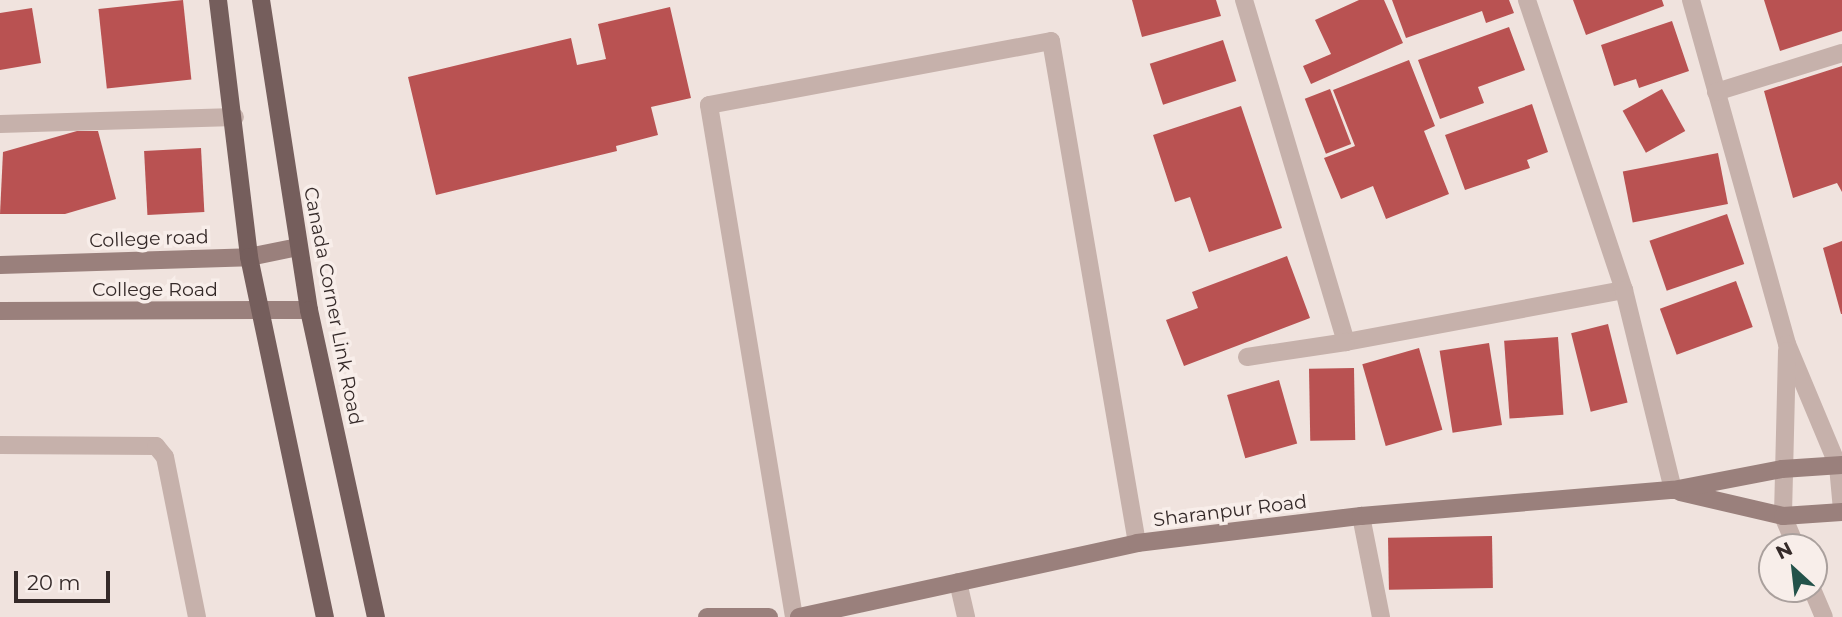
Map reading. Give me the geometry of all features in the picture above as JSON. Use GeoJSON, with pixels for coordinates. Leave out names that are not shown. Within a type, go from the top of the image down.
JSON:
{"type":"FeatureCollection","features":[{"type":"Feature","properties":{"kind":"main road"},"geometry":{"type":"LineString","coordinates":[[218,0],[235,117],[249,257],[325,617]]}},
{"type":"Feature","properties":{"kind":"main road","name":"Canada Corner Link Road"},"geometry":{"type":"LineString","coordinates":[[261,0],[309,310],[376,617]]}},
{"type":"Feature","properties":{"kind":"main road","name":"College road"},"geometry":{"type":"LineString","coordinates":[[0,265],[249,257],[298,247]]}},
{"type":"Feature","properties":{"kind":"main road","name":"College Road"},"geometry":{"type":"LineString","coordinates":[[0,311],[309,310]]}},
{"type":"Feature","properties":{"kind":"main road","name":"Sharanpur Road"},"geometry":{"type":"LineString","coordinates":[[796,617],[1137,543],[1361,516],[1673,490],[1782,469],[1840,466]]}},
{"type":"Feature","properties":{"kind":"main road","name":"Sharanpur Road"},"geometry":{"type":"LineString","coordinates":[[1673,490],[1783,516],[1842,511]]}},
{"type":"Feature","properties":{"kind":"main road"},"geometry":{"type":"LineString","coordinates":[[707,617],[769,617]]}},
{"type":"Feature","properties":{"kind":"street"},"geometry":{"type":"LineString","coordinates":[[1244,0],[1346,341]]}},
{"type":"Feature","properties":{"kind":"street"},"geometry":{"type":"LineString","coordinates":[[1527,0],[1625,290],[1673,490]]}},
{"type":"Feature","properties":{"kind":"street"},"geometry":{"type":"LineString","coordinates":[[1691,0],[1787,344],[1840,466],[1842,511]]}},
{"type":"Feature","properties":{"kind":"street"},"geometry":{"type":"LineString","coordinates":[[796,617],[709,105],[1051,41],[1137,543]]}},
{"type":"Feature","properties":{"kind":"street"},"geometry":{"type":"LineString","coordinates":[[1716,92],[1842,53]]}},
{"type":"Feature","properties":{"kind":"street"},"geometry":{"type":"LineString","coordinates":[[0,124],[235,117]]}},
{"type":"Feature","properties":{"kind":"street"},"geometry":{"type":"LineString","coordinates":[[1247,357],[1625,290]]}},
{"type":"Feature","properties":{"kind":"street"},"geometry":{"type":"LineString","coordinates":[[1787,344],[1782,469],[1783,516],[1790,533]]}},
{"type":"Feature","properties":{"kind":"street"},"geometry":{"type":"LineString","coordinates":[[0,445],[156,446],[165,457],[197,617]]}},
{"type":"Feature","properties":{"kind":"street"},"geometry":{"type":"LineString","coordinates":[[1361,516],[1381,617]]}},
{"type":"Feature","properties":{"kind":"street"},"geometry":{"type":"LineString","coordinates":[[958,582],[966,617]]}},
{"type":"Feature","properties":{"kind":"building"},"geometry":{"type":"Polygon","coordinates":[[[183,0],[191,80],[107,88],[98,9],[183,0]]]}},
{"type":"Feature","properties":{"kind":"building"},"geometry":{"type":"Polygon","coordinates":[[[1132,0],[1216,0],[1221,16],[1142,37],[1132,0]]]}},
{"type":"Feature","properties":{"kind":"building"},"geometry":{"type":"Polygon","coordinates":[[[1359,0],[1384,0],[1403,43],[1311,84],[1303,66],[1331,54],[1315,20],[1359,0]]]}},
{"type":"Feature","properties":{"kind":"building"},"geometry":{"type":"Polygon","coordinates":[[[1392,0],[1509,0],[1514,13],[1486,23],[1482,11],[1406,38],[1392,0]]]}},
{"type":"Feature","properties":{"kind":"building"},"geometry":{"type":"Polygon","coordinates":[[[1573,0],[1662,0],[1664,6],[1586,35],[1573,0]]]}},
{"type":"Feature","properties":{"kind":"building"},"geometry":{"type":"Polygon","coordinates":[[[1764,0],[1842,0],[1842,31],[1780,51],[1764,0]]]}},
{"type":"Feature","properties":{"kind":"building"},"geometry":{"type":"Polygon","coordinates":[[[670,7],[691,98],[651,107],[658,135],[616,146],[617,151],[436,195],[408,77],[571,38],[577,65],[606,59],[598,24],[670,7]]]}},
{"type":"Feature","properties":{"kind":"building"},"geometry":{"type":"Polygon","coordinates":[[[32,8],[41,63],[0,70],[0,13],[32,8]]]}},
{"type":"Feature","properties":{"kind":"building"},"geometry":{"type":"Polygon","coordinates":[[[1672,21],[1689,71],[1639,88],[1636,79],[1614,86],[1601,45],[1672,21]]]}},
{"type":"Feature","properties":{"kind":"building"},"geometry":{"type":"Polygon","coordinates":[[[1509,27],[1525,70],[1478,87],[1484,103],[1440,119],[1418,60],[1509,27]]]}},
{"type":"Feature","properties":{"kind":"building"},"geometry":{"type":"Polygon","coordinates":[[[1223,40],[1236,81],[1163,105],[1150,64],[1223,40]]]}},
{"type":"Feature","properties":{"kind":"building"},"geometry":{"type":"Polygon","coordinates":[[[1409,60],[1435,126],[1424,131],[1449,194],[1386,219],[1373,186],[1341,199],[1324,158],[1355,146],[1333,90],[1409,60]]]}},
{"type":"Feature","properties":{"kind":"building"},"geometry":{"type":"Polygon","coordinates":[[[1842,66],[1842,192],[1837,183],[1793,198],[1764,91],[1842,66]]]}},
{"type":"Feature","properties":{"kind":"building"},"geometry":{"type":"Polygon","coordinates":[[[1330,89],[1351,144],[1326,154],[1305,99],[1330,89]]]}},
{"type":"Feature","properties":{"kind":"building"},"geometry":{"type":"Polygon","coordinates":[[[1662,89],[1685,131],[1646,153],[1623,111],[1662,89]]]}},
{"type":"Feature","properties":{"kind":"building"},"geometry":{"type":"Polygon","coordinates":[[[1532,104],[1548,152],[1527,160],[1530,168],[1465,190],[1445,135],[1532,104]]]}},
{"type":"Feature","properties":{"kind":"building"},"geometry":{"type":"Polygon","coordinates":[[[1241,106],[1282,228],[1209,252],[1190,197],[1175,202],[1153,135],[1241,106]]]}},
{"type":"Feature","properties":{"kind":"building"},"geometry":{"type":"Polygon","coordinates":[[[77,131],[98,131],[116,199],[65,214],[0,214],[3,152],[77,131]]]}},
{"type":"Feature","properties":{"kind":"building"},"geometry":{"type":"Polygon","coordinates":[[[201,148],[204,212],[147,215],[144,151],[201,148]]]}},
{"type":"Feature","properties":{"kind":"building"},"geometry":{"type":"Polygon","coordinates":[[[1718,153],[1728,204],[1633,223],[1623,172],[1718,153]]]}},
{"type":"Feature","properties":{"kind":"building"},"geometry":{"type":"Polygon","coordinates":[[[1727,214],[1744,264],[1667,291],[1649,241],[1727,214]]]}},
{"type":"Feature","properties":{"kind":"building"},"geometry":{"type":"Polygon","coordinates":[[[1842,241],[1842,314],[1841,314],[1823,248],[1842,241]]]}},
{"type":"Feature","properties":{"kind":"building"},"geometry":{"type":"Polygon","coordinates":[[[1287,256],[1310,318],[1184,366],[1166,320],[1198,308],[1192,292],[1287,256]]]}},
{"type":"Feature","properties":{"kind":"building"},"geometry":{"type":"Polygon","coordinates":[[[1736,281],[1753,327],[1677,355],[1660,309],[1736,281]]]}},
{"type":"Feature","properties":{"kind":"building"},"geometry":{"type":"Polygon","coordinates":[[[1608,324],[1628,403],[1591,412],[1571,333],[1608,324]]]}},
{"type":"Feature","properties":{"kind":"building"},"geometry":{"type":"Polygon","coordinates":[[[1558,337],[1563,415],[1510,419],[1504,341],[1558,337]]]}},
{"type":"Feature","properties":{"kind":"building"},"geometry":{"type":"Polygon","coordinates":[[[1489,343],[1502,425],[1453,433],[1440,351],[1489,343]]]}},
{"type":"Feature","properties":{"kind":"building"},"geometry":{"type":"Polygon","coordinates":[[[1419,348],[1442,430],[1386,446],[1362,364],[1419,348]]]}},
{"type":"Feature","properties":{"kind":"building"},"geometry":{"type":"Polygon","coordinates":[[[1354,368],[1355,440],[1310,441],[1309,369],[1354,368]]]}},
{"type":"Feature","properties":{"kind":"building"},"geometry":{"type":"Polygon","coordinates":[[[1279,380],[1297,443],[1245,458],[1227,395],[1279,380]]]}},
{"type":"Feature","properties":{"kind":"building"},"geometry":{"type":"Polygon","coordinates":[[[1492,536],[1493,588],[1389,590],[1388,538],[1492,536]]]}}]}
